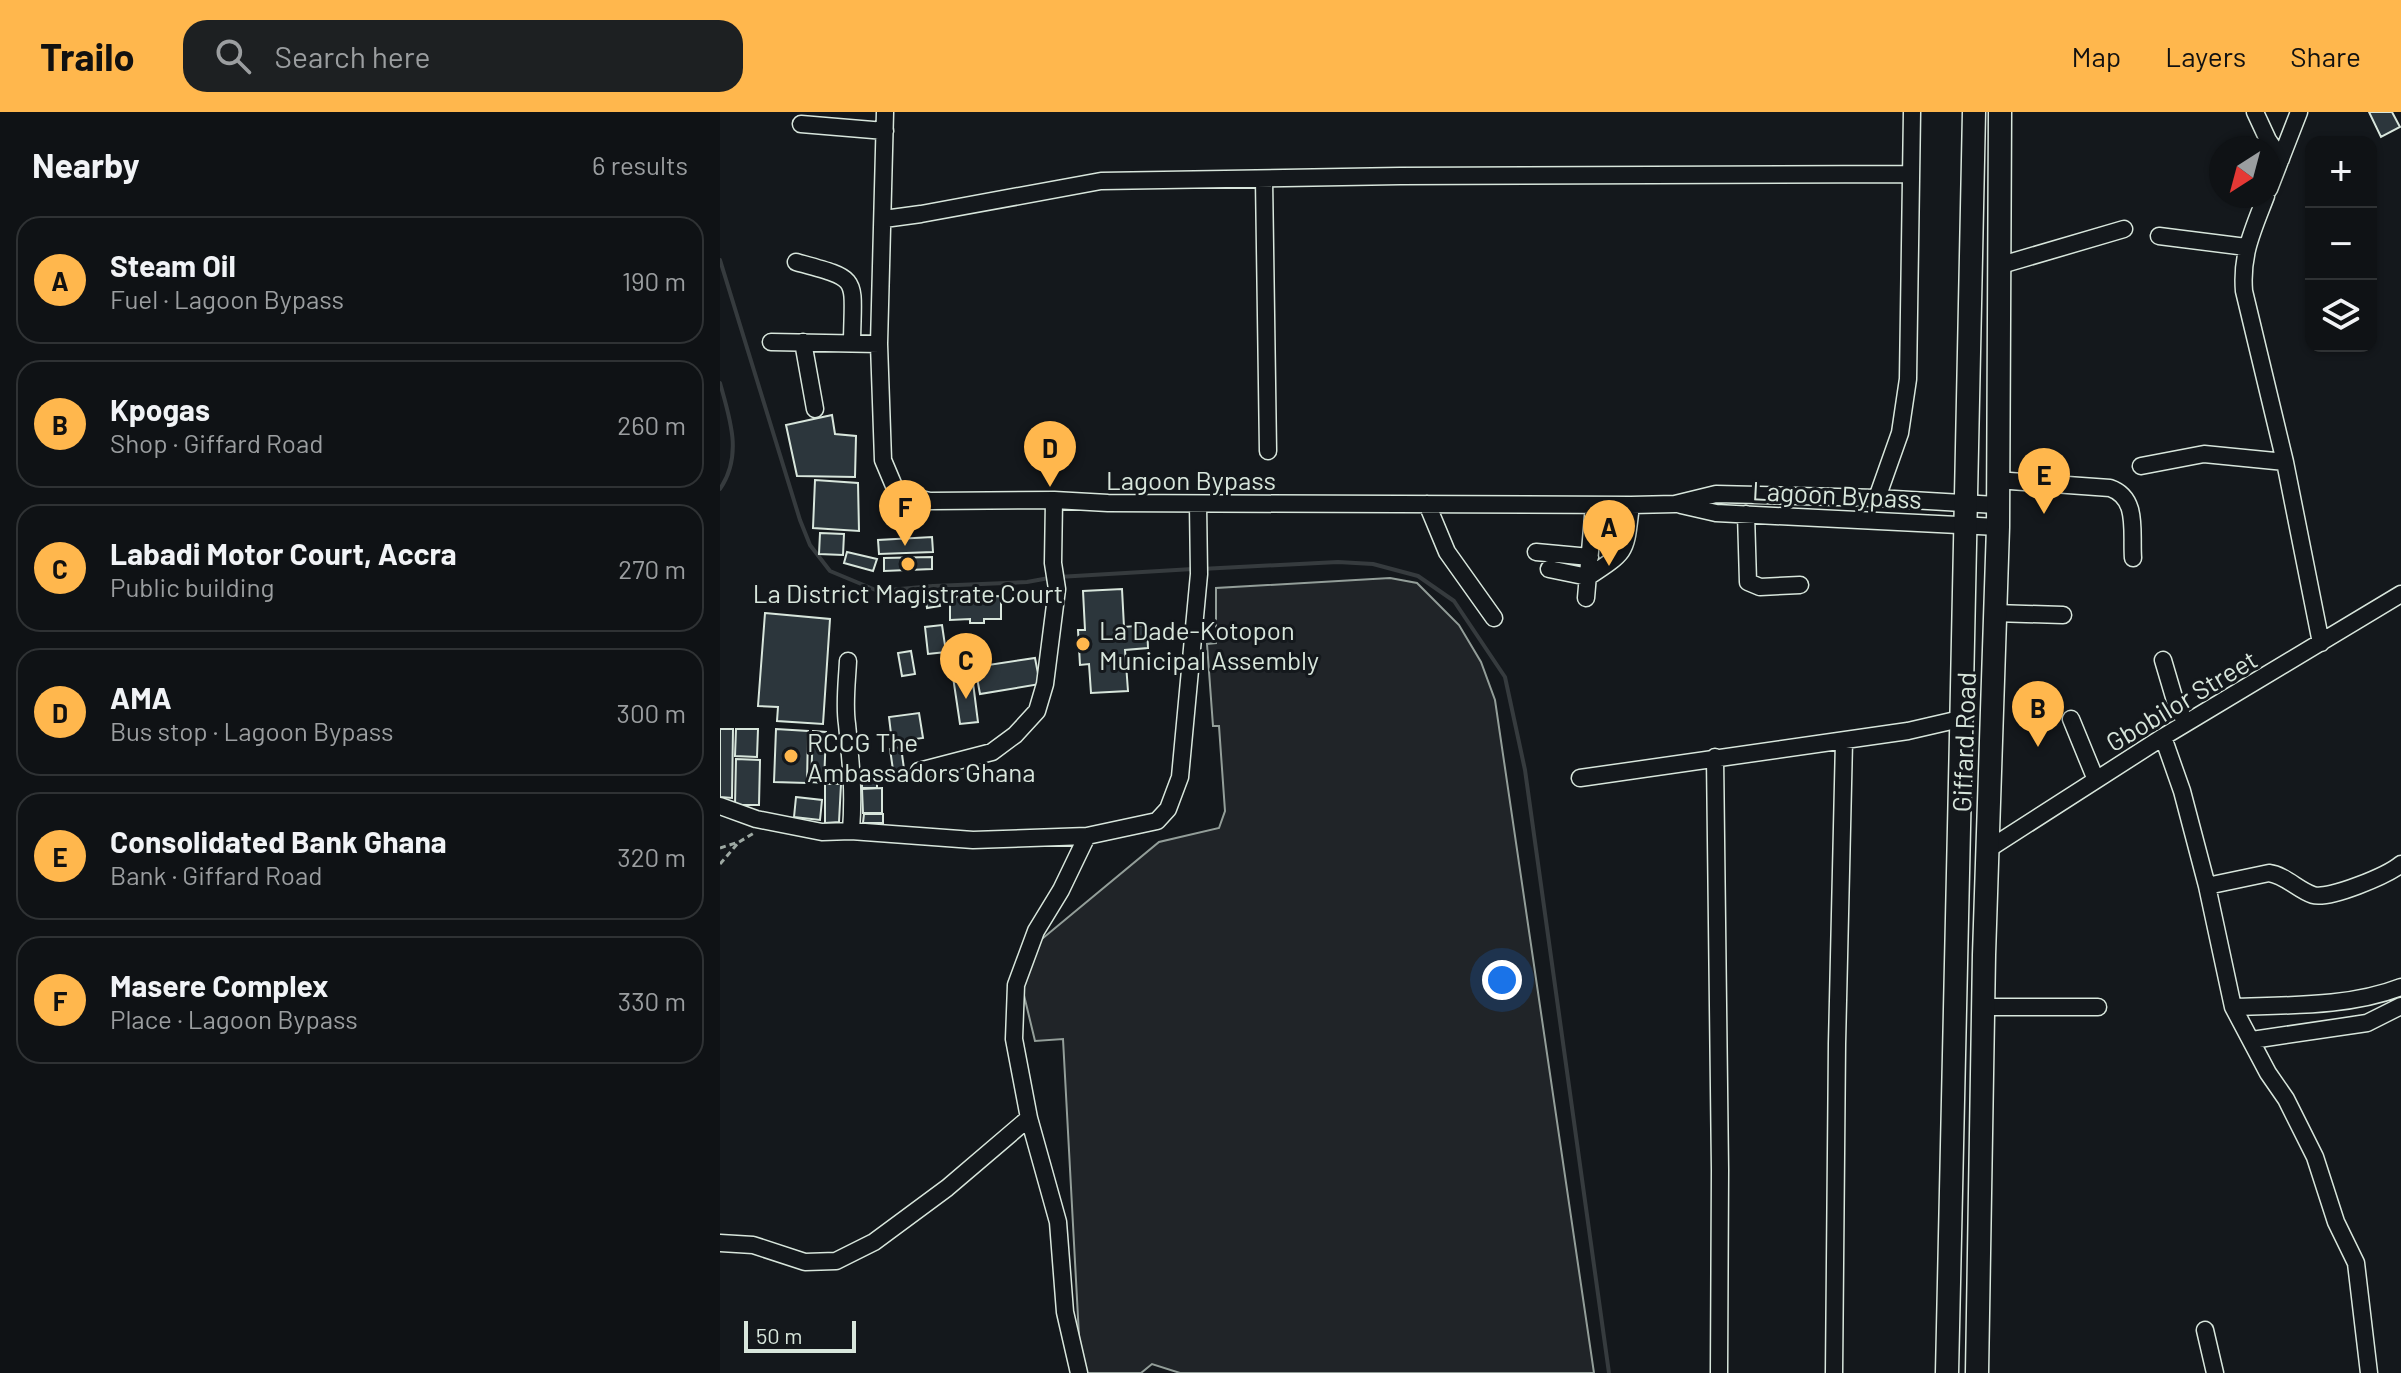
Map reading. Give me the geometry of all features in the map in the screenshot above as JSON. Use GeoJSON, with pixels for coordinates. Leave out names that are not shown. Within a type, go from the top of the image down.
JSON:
{"type":"FeatureCollection","features":[{"type":"Feature","properties":{"kind":"main road","name":"Giffard Road"},"geometry":{"type":"LineString","coordinates":[[1947,1373],[1974,112]]}},
{"type":"Feature","properties":{"kind":"main road","name":"Giffard Road"},"geometry":{"type":"LineString","coordinates":[[1977,1373],[1997,516],[2000,112]]}},
{"type":"Feature","properties":{"kind":"street","name":"Lagoon Bypass"},"geometry":{"type":"LineString","coordinates":[[885,112],[879,344],[883,460],[894,486],[907,496],[930,501],[1631,505],[1675,504],[1716,494],[1877,498],[1997,516]]}},
{"type":"Feature","properties":{"kind":"street"},"geometry":{"type":"LineString","coordinates":[[1877,498],[1900,433],[1908,379],[1912,112]]}},
{"type":"Feature","properties":{"kind":"street"},"geometry":{"type":"LineString","coordinates":[[2255,112],[2266,136]]}},
{"type":"Feature","properties":{"kind":"street"},"geometry":{"type":"LineString","coordinates":[[2281,159],[2299,112]]}},
{"type":"Feature","properties":{"kind":"street"},"geometry":{"type":"LineString","coordinates":[[801,124],[885,131]]}},
{"type":"Feature","properties":{"kind":"street"},"geometry":{"type":"LineString","coordinates":[[884,219],[1101,181],[1911,174]]}},
{"type":"Feature","properties":{"kind":"street"},"geometry":{"type":"LineString","coordinates":[[1264,179],[1268,451]]}},
{"type":"Feature","properties":{"kind":"street"},"geometry":{"type":"LineString","coordinates":[[2261,208],[2246,247],[2242,267],[2244,291],[2285,462],[2321,643]]}},
{"type":"Feature","properties":{"kind":"street"},"geometry":{"type":"LineString","coordinates":[[1998,266],[2124,229]]}},
{"type":"Feature","properties":{"kind":"street"},"geometry":{"type":"LineString","coordinates":[[2159,236],[2246,247]]}},
{"type":"Feature","properties":{"kind":"street"},"geometry":{"type":"LineString","coordinates":[[796,262],[841,275],[850,283],[853,292],[852,341]]}},
{"type":"Feature","properties":{"kind":"street"},"geometry":{"type":"LineString","coordinates":[[771,342],[852,341],[879,344]]}},
{"type":"Feature","properties":{"kind":"street"},"geometry":{"type":"LineString","coordinates":[[803,342],[815,409]]}},
{"type":"Feature","properties":{"kind":"street"},"geometry":{"type":"LineString","coordinates":[[2141,466],[2204,454],[2285,462]]}},
{"type":"Feature","properties":{"kind":"street"},"geometry":{"type":"LineString","coordinates":[[1996,480],[2110,488],[2122,492],[2130,501],[2133,558]]}},
{"type":"Feature","properties":{"kind":"street"},"geometry":{"type":"LineString","coordinates":[[919,771],[992,752],[1015,735],[1037,711],[1045,684],[1057,589],[1053,563],[1054,500]]}},
{"type":"Feature","properties":{"kind":"street"},"geometry":{"type":"LineString","coordinates":[[720,806],[771,823],[822,832],[851,831],[973,840],[1087,836],[1157,821],[1168,809],[1180,777],[1199,568],[1198,504]]}},
{"type":"Feature","properties":{"kind":"street"},"geometry":{"type":"LineString","coordinates":[[1427,504],[1447,552],[1494,618]]}},
{"type":"Feature","properties":{"kind":"street","name":"Lagoon Bypass"},"geometry":{"type":"LineString","coordinates":[[1675,504],[1716,513],[1746,514],[1967,513]]}},
{"type":"Feature","properties":{"kind":"street"},"geometry":{"type":"LineString","coordinates":[[1586,598],[1594,505]]}},
{"type":"Feature","properties":{"kind":"street"},"geometry":{"type":"LineString","coordinates":[[1549,569],[1588,577],[1620,556],[1626,543],[1631,505]]}},
{"type":"Feature","properties":{"kind":"street"},"geometry":{"type":"LineString","coordinates":[[1746,514],[1748,582],[1760,587],[1800,585]]}},
{"type":"Feature","properties":{"kind":"street"},"geometry":{"type":"LineString","coordinates":[[1536,552],[1590,557]]}},
{"type":"Feature","properties":{"kind":"street","name":"Gbobilor Street"},"geometry":{"type":"LineString","coordinates":[[1987,850],[2163,737],[2401,594]]}},
{"type":"Feature","properties":{"kind":"street"},"geometry":{"type":"LineString","coordinates":[[1994,613],[2063,615]]}},
{"type":"Feature","properties":{"kind":"street"},"geometry":{"type":"LineString","coordinates":[[2163,660],[2176,704],[2186,723]]}},
{"type":"Feature","properties":{"kind":"street"},"geometry":{"type":"LineString","coordinates":[[848,661],[846,722],[854,790],[851,831]]}},
{"type":"Feature","properties":{"kind":"street"},"geometry":{"type":"LineString","coordinates":[[1580,778],[1844,741],[1960,719]]}},
{"type":"Feature","properties":{"kind":"street"},"geometry":{"type":"LineString","coordinates":[[2071,719],[2096,780]]}},
{"type":"Feature","properties":{"kind":"street"},"geometry":{"type":"LineString","coordinates":[[2163,737],[2182,791],[2207,886],[2233,1007],[2315,1157],[2336,1222],[2356,1263],[2362,1336],[2369,1373]]}},
{"type":"Feature","properties":{"kind":"street"},"geometry":{"type":"LineString","coordinates":[[1834,1373],[1844,741]]}},
{"type":"Feature","properties":{"kind":"street"},"geometry":{"type":"LineString","coordinates":[[1715,757],[1720,1154],[1719,1373]]}},
{"type":"Feature","properties":{"kind":"street"},"geometry":{"type":"LineString","coordinates":[[1079,1373],[1065,1312],[1058,1222],[1029,1118],[1014,1039],[1016,985],[1036,931],[1061,890],[1087,836]]}},
{"type":"Feature","properties":{"kind":"street"},"geometry":{"type":"LineString","coordinates":[[2207,886],[2269,873],[2277,874],[2315,896],[2329,896],[2401,864]]}},
{"type":"Feature","properties":{"kind":"street"},"geometry":{"type":"LineString","coordinates":[[2233,1007],[2346,999],[2386,993],[2401,987]]}},
{"type":"Feature","properties":{"kind":"street"},"geometry":{"type":"LineString","coordinates":[[2252,1040],[2367,1023],[2401,1006]]}},
{"type":"Feature","properties":{"kind":"street"},"geometry":{"type":"LineString","coordinates":[[1984,1007],[2098,1007]]}},
{"type":"Feature","properties":{"kind":"street"},"geometry":{"type":"LineString","coordinates":[[720,1243],[753,1245],[805,1262],[836,1261],[886,1233],[947,1188],[1029,1118]]}},
{"type":"Feature","properties":{"kind":"street"},"geometry":{"type":"LineString","coordinates":[[2205,1330],[2215,1373]]}},
{"type":"Feature","properties":{"kind":"path"},"geometry":{"type":"LineString","coordinates":[[720,848],[739,842],[771,823]]}},
{"type":"Feature","properties":{"kind":"path"},"geometry":{"type":"LineString","coordinates":[[720,864],[739,842]]}},
{"type":"Feature","properties":{"kind":"shaded area"},"geometry":{"type":"Polygon","coordinates":[[[1390,578],[1417,583],[1459,625],[1481,662],[1495,700],[1594,1373],[1180,1373],[1152,1364],[1141,1373],[1081,1373],[1063,1039],[1035,1041],[1022,987],[1037,943],[1159,842],[1219,828],[1225,811],[1219,726],[1213,726],[1207,644],[1216,643],[1216,588],[1390,578]]]}},
{"type":"Feature","properties":{"kind":"building"},"geometry":{"type":"Polygon","coordinates":[[[2369,112],[2392,112],[2400,127],[2381,137],[2369,112]]]}},
{"type":"Feature","properties":{"kind":"building"},"geometry":{"type":"Polygon","coordinates":[[[832,415],[835,434],[856,436],[855,477],[797,476],[786,425],[832,415]]]}},
{"type":"Feature","properties":{"kind":"building"},"geometry":{"type":"Polygon","coordinates":[[[815,480],[858,483],[859,531],[813,528],[815,480]]]}},
{"type":"Feature","properties":{"kind":"building"},"geometry":{"type":"Polygon","coordinates":[[[820,533],[844,534],[843,555],[819,554],[820,533]]]}},
{"type":"Feature","properties":{"kind":"building"},"geometry":{"type":"Polygon","coordinates":[[[932,537],[933,552],[879,554],[878,540],[932,537]]]}},
{"type":"Feature","properties":{"kind":"building"},"geometry":{"type":"Polygon","coordinates":[[[847,552],[877,559],[873,571],[844,563],[847,552]]]}},
{"type":"Feature","properties":{"kind":"building","name":"La District Magistrate Court"},"geometry":{"type":"Polygon","coordinates":[[[932,557],[932,569],[884,571],[884,558],[932,557]]]}},
{"type":"Feature","properties":{"kind":"building"},"geometry":{"type":"Polygon","coordinates":[[[1122,589],[1124,627],[1147,625],[1148,648],[1125,650],[1128,691],[1091,693],[1089,664],[1080,665],[1078,630],[1085,630],[1083,591],[1122,589]]]}},
{"type":"Feature","properties":{"kind":"building"},"geometry":{"type":"Polygon","coordinates":[[[937,592],[940,606],[927,608],[925,594],[937,592]]]}},
{"type":"Feature","properties":{"kind":"building"},"geometry":{"type":"Polygon","coordinates":[[[1001,596],[1001,619],[984,619],[984,623],[970,623],[970,619],[950,620],[950,597],[1001,596]]]}},
{"type":"Feature","properties":{"kind":"building"},"geometry":{"type":"Polygon","coordinates":[[[765,613],[830,619],[823,724],[777,721],[778,707],[758,706],[765,613]]]}},
{"type":"Feature","properties":{"kind":"building"},"geometry":{"type":"Polygon","coordinates":[[[942,625],[946,652],[928,654],[925,627],[942,625]]]}},
{"type":"Feature","properties":{"kind":"building"},"geometry":{"type":"Polygon","coordinates":[[[911,651],[915,674],[902,676],[898,653],[911,651]]]}},
{"type":"Feature","properties":{"kind":"building"},"geometry":{"type":"Polygon","coordinates":[[[1035,658],[1040,684],[980,694],[975,667],[1035,658]]]}},
{"type":"Feature","properties":{"kind":"building"},"geometry":{"type":"Polygon","coordinates":[[[972,675],[978,722],[960,724],[953,677],[972,675]]]}},
{"type":"Feature","properties":{"kind":"building"},"geometry":{"type":"Polygon","coordinates":[[[919,713],[923,738],[892,742],[889,717],[919,713]]]}},
{"type":"Feature","properties":{"kind":"building"},"geometry":{"type":"Polygon","coordinates":[[[720,729],[733,729],[732,798],[720,797],[720,729]]]}},
{"type":"Feature","properties":{"kind":"building"},"geometry":{"type":"Polygon","coordinates":[[[736,729],[758,729],[757,757],[735,756],[736,729]]]}},
{"type":"Feature","properties":{"kind":"building","name":"RCCG The Ambassadors Ghana"},"geometry":{"type":"Polygon","coordinates":[[[776,729],[808,731],[807,783],[774,782],[776,729]]]}},
{"type":"Feature","properties":{"kind":"building"},"geometry":{"type":"Polygon","coordinates":[[[813,731],[826,732],[824,783],[811,782],[813,731]]]}},
{"type":"Feature","properties":{"kind":"building"},"geometry":{"type":"Polygon","coordinates":[[[901,747],[905,776],[894,777],[890,749],[901,747]]]}},
{"type":"Feature","properties":{"kind":"building"},"geometry":{"type":"Polygon","coordinates":[[[736,759],[760,760],[759,805],[735,805],[736,759]]]}},
{"type":"Feature","properties":{"kind":"building"},"geometry":{"type":"Polygon","coordinates":[[[862,776],[877,776],[877,788],[862,788],[862,776]]]}},
{"type":"Feature","properties":{"kind":"building"},"geometry":{"type":"Polygon","coordinates":[[[825,784],[841,784],[839,822],[825,823],[825,784]]]}},
{"type":"Feature","properties":{"kind":"building"},"geometry":{"type":"Polygon","coordinates":[[[882,788],[882,813],[863,813],[862,789],[882,788]]]}},
{"type":"Feature","properties":{"kind":"building"},"geometry":{"type":"Polygon","coordinates":[[[796,797],[822,800],[820,820],[794,817],[796,797]]]}},
{"type":"Feature","properties":{"kind":"building"},"geometry":{"type":"Polygon","coordinates":[[[864,814],[883,814],[883,823],[863,823],[864,814]]]}},
{"type":"Feature","properties":{"kind":"waterway"},"geometry":{"type":"LineString","coordinates":[[720,260],[800,520],[810,545],[830,571],[878,591],[1049,578]]}},
{"type":"Feature","properties":{"kind":"waterway"},"geometry":{"type":"LineString","coordinates":[[720,383],[733,450],[727,476],[720,489]]}},
{"type":"Feature","properties":{"kind":"waterway"},"geometry":{"type":"LineString","coordinates":[[1201,569],[1338,562],[1373,564],[1418,576],[1454,601],[1505,677],[1525,770],[1609,1373]]}},
{"type":"Feature","properties":{"kind":"waterway"},"geometry":{"type":"LineString","coordinates":[[1058,577],[1193,569]]}},
{"type":"Feature","properties":{"kind":"place","name":"AMA"},"geometry":{"type":"Point","coordinates":[1050,487]}},
{"type":"Feature","properties":{"kind":"place","name":"Consolidated Bank Ghana"},"geometry":{"type":"Point","coordinates":[2044,514]}},
{"type":"Feature","properties":{"kind":"place","name":"Masere Complex"},"geometry":{"type":"Point","coordinates":[905,546]}},
{"type":"Feature","properties":{"kind":"place","name":"La District Magistrate Court"},"geometry":{"type":"Point","coordinates":[908,564]}},
{"type":"Feature","properties":{"kind":"place","name":"Steam Oil"},"geometry":{"type":"Point","coordinates":[1609,566]}},
{"type":"Feature","properties":{"kind":"place","name":"La Dade-Kotopon Municipal Assembly"},"geometry":{"type":"Point","coordinates":[1083,644]}},
{"type":"Feature","properties":{"kind":"place","name":"Labadi Motor Court, Accra"},"geometry":{"type":"Point","coordinates":[966,699]}},
{"type":"Feature","properties":{"kind":"place","name":"Kpogas"},"geometry":{"type":"Point","coordinates":[2038,747]}},
{"type":"Feature","properties":{"kind":"place","name":"RCCG The Ambassadors Ghana"},"geometry":{"type":"Point","coordinates":[791,756]}}]}
